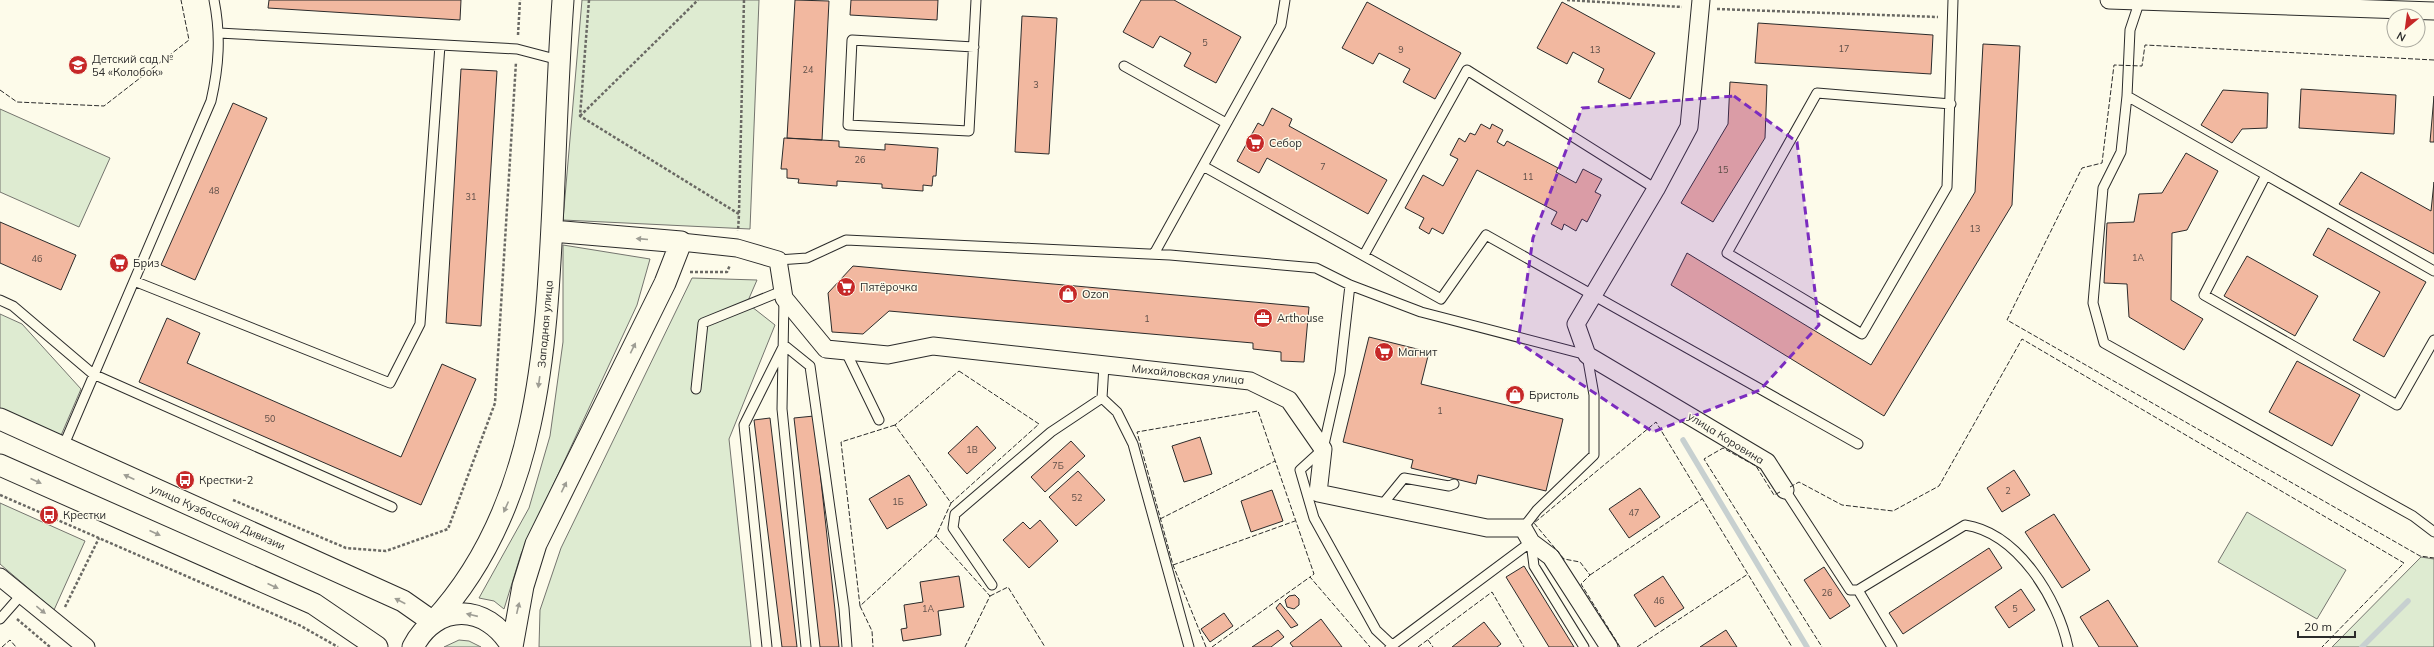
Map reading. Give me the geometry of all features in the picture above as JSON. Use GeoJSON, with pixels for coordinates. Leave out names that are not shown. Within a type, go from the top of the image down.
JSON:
{"type":"FeatureCollection","features":[{"type":"Feature","properties":{"kind":"street","name":"Западная улица"},"geometry":{"type":"LineString","coordinates":[[412,647],[420,633],[433,622],[452,601],[486,550],[512,492],[539,381],[546,336],[563,0]]}},
{"type":"Feature","properties":{"kind":"street"},"geometry":{"type":"LineString","coordinates":[[2109,0],[2247,2],[2434,11]]}},
{"type":"Feature","properties":{"kind":"street"},"geometry":{"type":"LineString","coordinates":[[1587,355],[1576,324],[1595,295],[1656,189],[1689,127],[1700,4]]}},
{"type":"Feature","properties":{"kind":"street"},"geometry":{"type":"LineString","coordinates":[[552,231],[737,248],[778,260],[783,294]]}},
{"type":"Feature","properties":{"kind":"street"},"geometry":{"type":"LineString","coordinates":[[512,647],[513,630],[523,586],[536,544],[665,283],[681,242]]}},
{"type":"Feature","properties":{"kind":"street","name":"Михайловская улица"},"geometry":{"type":"LineString","coordinates":[[783,294],[826,348],[846,352],[888,355],[933,346],[1250,381],[1289,400],[1323,449]]}},
{"type":"Feature","properties":{"kind":"street","name":"улица Коровина"},"geometry":{"type":"LineString","coordinates":[[1587,355],[1767,462],[1785,490]]}},
{"type":"Feature","properties":{"kind":"street","name":"улица Кузбасской Дивизии"},"geometry":{"type":"LineString","coordinates":[[0,419],[403,601],[433,622]]}},
{"type":"Feature","properties":{"kind":"street"},"geometry":{"type":"LineString","coordinates":[[1323,449],[1318,492],[1487,528],[1527,535],[1551,557],[1610,647]]}},
{"type":"Feature","properties":{"kind":"street"},"geometry":{"type":"LineString","coordinates":[[0,465],[314,604],[377,647]]}},
{"type":"Feature","properties":{"kind":"street"},"geometry":{"type":"LineString","coordinates":[[0,576],[86,647]]}},
{"type":"Feature","properties":{"kind":"street"},"geometry":{"type":"LineString","coordinates":[[433,622],[445,616],[459,613],[472,614],[489,621],[498,628],[512,647]]}},
{"type":"Feature","properties":{"kind":"lane"},"geometry":{"type":"LineString","coordinates":[[62,447],[211,101],[218,71],[219,33],[214,0]]}},
{"type":"Feature","properties":{"kind":"lane"},"geometry":{"type":"LineString","coordinates":[[974,47],[852,40],[848,125],[969,131],[974,47],[976,0]]}},
{"type":"Feature","properties":{"kind":"lane"},"geometry":{"type":"LineString","coordinates":[[1154,254],[1281,25],[1285,0]]}},
{"type":"Feature","properties":{"kind":"lane"},"geometry":{"type":"LineString","coordinates":[[1950,104],[1817,94],[1727,253],[1862,334],[1947,187],[1950,104],[1953,18],[1953,0]]}},
{"type":"Feature","properties":{"kind":"lane"},"geometry":{"type":"LineString","coordinates":[[2140,0],[2130,30],[2127,96],[2121,152],[2103,188],[2094,303],[2104,343],[2359,485],[2413,516],[2434,532]]}},
{"type":"Feature","properties":{"kind":"lane"},"geometry":{"type":"LineString","coordinates":[[219,33],[517,49],[559,60]]}},
{"type":"Feature","properties":{"kind":"lane"},"geometry":{"type":"LineString","coordinates":[[134,281],[390,383],[420,324],[440,45]]}},
{"type":"Feature","properties":{"kind":"lane"},"geometry":{"type":"LineString","coordinates":[[1124,66],[1226,123]]}},
{"type":"Feature","properties":{"kind":"lane"},"geometry":{"type":"LineString","coordinates":[[1364,255],[1467,70],[1656,189]]}},
{"type":"Feature","properties":{"kind":"lane"},"geometry":{"type":"LineString","coordinates":[[2127,96],[2434,271]]}},
{"type":"Feature","properties":{"kind":"lane"},"geometry":{"type":"LineString","coordinates":[[1203,166],[1441,299],[1486,234],[1858,444]]}},
{"type":"Feature","properties":{"kind":"lane"},"geometry":{"type":"LineString","coordinates":[[2266,175],[2204,295],[2398,405],[2434,340]]}},
{"type":"Feature","properties":{"kind":"lane"},"geometry":{"type":"LineString","coordinates":[[778,260],[807,258],[846,240],[1154,254],[1316,268],[1350,285],[1421,312],[1587,355],[1594,395],[1594,455],[1537,510],[1527,535],[1391,646],[1376,630],[1314,518],[1300,470],[1323,449],[1340,373],[1350,285]]}},
{"type":"Feature","properties":{"kind":"lane"},"geometry":{"type":"LineString","coordinates":[[696,389],[703,323],[783,294],[784,345],[782,409],[806,647]]}},
{"type":"Feature","properties":{"kind":"lane"},"geometry":{"type":"LineString","coordinates":[[0,300],[13,306],[93,374],[392,507]]}},
{"type":"Feature","properties":{"kind":"lane"},"geometry":{"type":"LineString","coordinates":[[767,647],[744,425],[784,345]]}},
{"type":"Feature","properties":{"kind":"lane"},"geometry":{"type":"LineString","coordinates":[[784,345],[810,366],[844,608],[847,647]]}},
{"type":"Feature","properties":{"kind":"lane"},"geometry":{"type":"LineString","coordinates":[[846,352],[879,420]]}},
{"type":"Feature","properties":{"kind":"lane"},"geometry":{"type":"LineString","coordinates":[[1102,398],[1104,365]]}},
{"type":"Feature","properties":{"kind":"lane"},"geometry":{"type":"LineString","coordinates":[[992,585],[953,528],[955,514],[1051,432],[1102,398]]}},
{"type":"Feature","properties":{"kind":"lane"},"geometry":{"type":"LineString","coordinates":[[1102,398],[1117,412],[1133,444],[1189,647]]}},
{"type":"Feature","properties":{"kind":"lane"},"geometry":{"type":"LineString","coordinates":[[1382,505],[1404,478],[1449,486],[1454,484]]}},
{"type":"Feature","properties":{"kind":"lane","name":"улица Коровина"},"geometry":{"type":"LineString","coordinates":[[1785,490],[1850,590],[1858,590],[1892,647]]}},
{"type":"Feature","properties":{"kind":"lane"},"geometry":{"type":"LineString","coordinates":[[1858,590],[1965,525],[1977,527],[2014,552],[2031,568],[2054,603],[2062,622],[2068,647]]}},
{"type":"Feature","properties":{"kind":"lane"},"geometry":{"type":"LineString","coordinates":[[1527,535],[1534,566],[1584,647]]}},
{"type":"Feature","properties":{"kind":"lane"},"geometry":{"type":"LineString","coordinates":[[0,619],[22,594]]}},
{"type":"Feature","properties":{"kind":"path"},"geometry":{"type":"LineString","coordinates":[[580,116],[589,0]]}},
{"type":"Feature","properties":{"kind":"path"},"geometry":{"type":"LineString","coordinates":[[580,116],[698,0]]}},
{"type":"Feature","properties":{"kind":"path"},"geometry":{"type":"LineString","coordinates":[[686,272],[727,272],[737,248],[744,0]]}},
{"type":"Feature","properties":{"kind":"path"},"geometry":{"type":"LineString","coordinates":[[1567,0],[1700,4],[1953,18]]}},
{"type":"Feature","properties":{"kind":"path"},"geometry":{"type":"LineString","coordinates":[[580,116],[739,214]]}},
{"type":"Feature","properties":{"kind":"path"},"geometry":{"type":"LineString","coordinates":[[0,496],[301,626],[338,647]]}},
{"type":"Feature","properties":{"kind":"path"},"geometry":{"type":"LineString","coordinates":[[38,637],[67,606],[99,538]]}},
{"type":"Feature","properties":{"kind":"path"},"geometry":{"type":"LineString","coordinates":[[7,611],[50,647]]}},
{"type":"Feature","properties":{"kind":"highlighted area"},"geometry":{"type":"Polygon","coordinates":[[[1734,96],[1797,142],[1819,325],[1760,390],[1653,432],[1518,342],[1533,238],[1582,108],[1734,96]]]}},
{"type":"Feature","properties":{"kind":"green space"},"geometry":{"type":"Polygon","coordinates":[[[582,0],[759,0],[750,229],[563,220],[582,0]]]}},
{"type":"Feature","properties":{"kind":"green space"},"geometry":{"type":"Polygon","coordinates":[[[0,109],[110,158],[79,227],[0,192],[0,109]]]}},
{"type":"Feature","properties":{"kind":"green space"},"geometry":{"type":"Polygon","coordinates":[[[563,245],[650,259],[637,305],[521,554],[504,609],[494,601],[479,598],[529,508],[550,436],[563,342],[563,245]]]}},
{"type":"Feature","properties":{"kind":"green space"},"geometry":{"type":"Polygon","coordinates":[[[692,278],[757,280],[747,303],[775,325],[729,439],[751,647],[539,647],[540,610],[561,548],[692,278]]]}},
{"type":"Feature","properties":{"kind":"green space"},"geometry":{"type":"Polygon","coordinates":[[[0,314],[22,324],[81,389],[56,447],[0,421],[0,314]]]}},
{"type":"Feature","properties":{"kind":"green space"},"geometry":{"type":"Polygon","coordinates":[[[0,503],[85,541],[54,610],[0,564],[0,503]]]}},
{"type":"Feature","properties":{"kind":"green space"},"geometry":{"type":"Polygon","coordinates":[[[2247,512],[2346,570],[2317,619],[2218,562],[2247,512]]]}},
{"type":"Feature","properties":{"kind":"green space"},"geometry":{"type":"Polygon","coordinates":[[[2421,557],[2434,559],[2434,647],[2332,647],[2421,557]]]}},
{"type":"Feature","properties":{"kind":"green space"},"geometry":{"type":"Polygon","coordinates":[[[459,640],[469,641],[481,647],[444,647],[459,640]]]}},
{"type":"Feature","properties":{"kind":"building"},"geometry":{"type":"Polygon","coordinates":[[[269,0],[461,0],[460,20],[268,8],[269,0]]]}},
{"type":"Feature","properties":{"kind":"building"},"geometry":{"type":"Polygon","coordinates":[[[795,0],[829,1],[822,140],[787,138],[795,0]]]}},
{"type":"Feature","properties":{"kind":"building"},"geometry":{"type":"Polygon","coordinates":[[[851,0],[938,0],[937,20],[850,15],[851,0]]]}},
{"type":"Feature","properties":{"kind":"building"},"geometry":{"type":"Polygon","coordinates":[[[1141,0],[1174,0],[1241,37],[1216,83],[1184,66],[1191,53],[1160,36],[1153,48],[1123,32],[1141,0]]]}},
{"type":"Feature","properties":{"kind":"building"},"geometry":{"type":"Polygon","coordinates":[[[1367,2],[1461,53],[1435,99],[1403,82],[1410,69],[1379,53],[1373,64],[1342,48],[1367,2]]]}},
{"type":"Feature","properties":{"kind":"building"},"geometry":{"type":"Polygon","coordinates":[[[1562,2],[1655,53],[1630,99],[1598,82],[1604,69],[1573,52],[1567,64],[1537,48],[1562,2]]]}},
{"type":"Feature","properties":{"kind":"building"},"geometry":{"type":"Polygon","coordinates":[[[1022,16],[1057,18],[1049,154],[1015,152],[1022,16]]]}},
{"type":"Feature","properties":{"kind":"building"},"geometry":{"type":"Polygon","coordinates":[[[1758,23],[1933,35],[1931,74],[1755,63],[1758,23]]]}},
{"type":"Feature","properties":{"kind":"building"},"geometry":{"type":"Polygon","coordinates":[[[1983,44],[2020,46],[2012,205],[1884,416],[1671,285],[1687,253],[1871,365],[1975,192],[1983,44]]]}},
{"type":"Feature","properties":{"kind":"building"},"geometry":{"type":"Polygon","coordinates":[[[461,69],[497,71],[481,326],[446,323],[461,69]]]}},
{"type":"Feature","properties":{"kind":"building"},"geometry":{"type":"Polygon","coordinates":[[[1730,82],[1767,85],[1765,138],[1713,222],[1681,203],[1728,124],[1730,82]]]}},
{"type":"Feature","properties":{"kind":"building"},"geometry":{"type":"Polygon","coordinates":[[[2301,89],[2396,95],[2394,134],[2299,128],[2301,89]]]}},
{"type":"Feature","properties":{"kind":"building"},"geometry":{"type":"Polygon","coordinates":[[[2223,90],[2268,93],[2267,128],[2242,129],[2232,143],[2201,125],[2223,90]]]}},
{"type":"Feature","properties":{"kind":"building"},"geometry":{"type":"Polygon","coordinates":[[[2434,96],[2434,142],[2430,142],[2434,96]]]}},
{"type":"Feature","properties":{"kind":"building"},"geometry":{"type":"Polygon","coordinates":[[[233,103],[267,118],[195,280],[161,265],[233,103]]]}},
{"type":"Feature","properties":{"kind":"building"},"geometry":{"type":"Polygon","coordinates":[[[1272,108],[1292,119],[1289,126],[1387,180],[1368,214],[1267,158],[1259,173],[1237,161],[1258,123],[1263,126],[1272,108]]]}},
{"type":"Feature","properties":{"kind":"building"},"geometry":{"type":"Polygon","coordinates":[[[1481,124],[1490,129],[1492,124],[1503,130],[1497,142],[1504,146],[1507,141],[1558,168],[1556,172],[1576,183],[1583,169],[1602,179],[1595,192],[1601,195],[1587,222],[1582,219],[1576,231],[1564,224],[1562,230],[1551,224],[1557,212],[1477,170],[1443,234],[1432,228],[1429,234],[1419,228],[1424,218],[1405,208],[1423,175],[1443,186],[1458,159],[1450,155],[1459,138],[1465,142],[1470,133],[1475,135],[1481,124]]]}},
{"type":"Feature","properties":{"kind":"building"},"geometry":{"type":"Polygon","coordinates":[[[784,138],[839,141],[839,147],[885,150],[885,144],[938,148],[936,176],[933,176],[932,186],[923,185],[923,191],[882,188],[882,184],[837,181],[837,186],[798,183],[799,179],[787,178],[787,169],[781,169],[784,138]]]}},
{"type":"Feature","properties":{"kind":"building"},"geometry":{"type":"Polygon","coordinates":[[[2186,153],[2218,171],[2187,230],[2172,233],[2171,300],[2203,319],[2184,350],[2129,317],[2127,284],[2104,283],[2107,223],[2134,222],[2139,194],[2162,193],[2186,153]]]}},
{"type":"Feature","properties":{"kind":"building"},"geometry":{"type":"Polygon","coordinates":[[[2361,172],[2431,211],[2434,182],[2434,254],[2339,204],[2361,172]]]}},
{"type":"Feature","properties":{"kind":"building"},"geometry":{"type":"Polygon","coordinates":[[[0,222],[76,255],[61,290],[0,263],[0,222]]]}},
{"type":"Feature","properties":{"kind":"building"},"geometry":{"type":"Polygon","coordinates":[[[2328,228],[2426,282],[2384,357],[2353,340],[2380,292],[2313,255],[2328,228]]]}},
{"type":"Feature","properties":{"kind":"building"},"geometry":{"type":"Polygon","coordinates":[[[2247,256],[2318,296],[2295,336],[2224,296],[2247,256]]]}},
{"type":"Feature","properties":{"kind":"building"},"geometry":{"type":"Polygon","coordinates":[[[853,266],[1309,307],[1304,362],[1281,361],[1281,352],[1253,349],[1253,343],[889,311],[863,334],[832,332],[828,293],[853,266]]]}},
{"type":"Feature","properties":{"kind":"building"},"geometry":{"type":"Polygon","coordinates":[[[167,318],[200,333],[187,363],[401,457],[442,364],[476,379],[421,505],[139,382],[167,318]]]}},
{"type":"Feature","properties":{"kind":"building"},"geometry":{"type":"Polygon","coordinates":[[[1369,337],[1429,352],[1421,384],[1563,419],[1546,491],[1478,475],[1476,484],[1411,468],[1413,460],[1343,442],[1369,337]]]}},
{"type":"Feature","properties":{"kind":"building"},"geometry":{"type":"Polygon","coordinates":[[[2297,361],[2360,395],[2332,446],[2269,412],[2297,361]]]}},
{"type":"Feature","properties":{"kind":"building"},"geometry":{"type":"Polygon","coordinates":[[[814,416],[839,647],[820,647],[794,418],[814,416]]]}},
{"type":"Feature","properties":{"kind":"building"},"geometry":{"type":"Polygon","coordinates":[[[770,418],[797,647],[782,647],[754,420],[770,418]]]}},
{"type":"Feature","properties":{"kind":"building"},"geometry":{"type":"Polygon","coordinates":[[[977,426],[996,448],[967,474],[948,453],[977,426]]]}},
{"type":"Feature","properties":{"kind":"building"},"geometry":{"type":"Polygon","coordinates":[[[1200,437],[1212,474],[1184,482],[1172,446],[1200,437]]]}},
{"type":"Feature","properties":{"kind":"building"},"geometry":{"type":"Polygon","coordinates":[[[1071,441],[1085,456],[1045,492],[1031,477],[1071,441]]]}},
{"type":"Feature","properties":{"kind":"building"},"geometry":{"type":"Polygon","coordinates":[[[2014,470],[2030,495],[2002,512],[1987,488],[2014,470]]]}},
{"type":"Feature","properties":{"kind":"building"},"geometry":{"type":"Polygon","coordinates":[[[1078,471],[1105,500],[1076,526],[1049,497],[1078,471]]]}},
{"type":"Feature","properties":{"kind":"building"},"geometry":{"type":"Polygon","coordinates":[[[909,475],[927,505],[887,529],[869,499],[909,475]]]}},
{"type":"Feature","properties":{"kind":"building"},"geometry":{"type":"Polygon","coordinates":[[[1640,488],[1660,517],[1629,538],[1609,509],[1640,488]]]}},
{"type":"Feature","properties":{"kind":"building"},"geometry":{"type":"Polygon","coordinates":[[[1272,490],[1283,521],[1251,532],[1241,501],[1272,490]]]}},
{"type":"Feature","properties":{"kind":"building"},"geometry":{"type":"Polygon","coordinates":[[[2054,514],[2090,570],[2062,588],[2025,532],[2054,514]]]}},
{"type":"Feature","properties":{"kind":"building"},"geometry":{"type":"Polygon","coordinates":[[[1040,520],[1058,541],[1029,568],[1003,540],[1023,522],[1030,529],[1040,520]]]}},
{"type":"Feature","properties":{"kind":"building"},"geometry":{"type":"Polygon","coordinates":[[[1989,548],[2002,568],[1903,634],[1889,613],[1989,548]]]}},
{"type":"Feature","properties":{"kind":"building"},"geometry":{"type":"Polygon","coordinates":[[[1524,566],[1574,647],[1549,647],[1506,577],[1524,566]]]}},
{"type":"Feature","properties":{"kind":"building"},"geometry":{"type":"Polygon","coordinates":[[[1824,567],[1850,606],[1830,619],[1804,580],[1824,567]]]}},
{"type":"Feature","properties":{"kind":"building"},"geometry":{"type":"Polygon","coordinates":[[[959,576],[964,607],[938,611],[941,635],[903,641],[901,629],[907,628],[904,605],[923,602],[920,582],[959,576]]]}},
{"type":"Feature","properties":{"kind":"building"},"geometry":{"type":"Polygon","coordinates":[[[1663,576],[1684,608],[1655,627],[1634,595],[1663,576]]]}},
{"type":"Feature","properties":{"kind":"building"},"geometry":{"type":"Polygon","coordinates":[[[2021,589],[2035,610],[2009,628],[1995,607],[2021,589]]]}},
{"type":"Feature","properties":{"kind":"building"},"geometry":{"type":"Polygon","coordinates":[[[1295,595],[1299,599],[1299,605],[1294,609],[1287,607],[1285,600],[1289,596],[1295,595]]]}},
{"type":"Feature","properties":{"kind":"building"},"geometry":{"type":"Polygon","coordinates":[[[2108,600],[2138,647],[2099,647],[2080,617],[2108,600]]]}},
{"type":"Feature","properties":{"kind":"building"},"geometry":{"type":"Polygon","coordinates":[[[1280,603],[1298,625],[1291,628],[1276,608],[1280,603]]]}},
{"type":"Feature","properties":{"kind":"building"},"geometry":{"type":"Polygon","coordinates":[[[1224,613],[1233,626],[1210,642],[1201,629],[1224,613]]]}},
{"type":"Feature","properties":{"kind":"building"},"geometry":{"type":"Polygon","coordinates":[[[1321,619],[1342,647],[1293,647],[1290,643],[1321,619]]]}},
{"type":"Feature","properties":{"kind":"building"},"geometry":{"type":"Polygon","coordinates":[[[1484,622],[1501,644],[1497,647],[1452,647],[1484,622]]]}},
{"type":"Feature","properties":{"kind":"building"},"geometry":{"type":"Polygon","coordinates":[[[1278,630],[1284,637],[1271,647],[1252,647],[1278,630]]]}},
{"type":"Feature","properties":{"kind":"building"},"geometry":{"type":"Polygon","coordinates":[[[1726,630],[1737,647],[1700,647],[1726,630]]]}},
{"type":"Feature","properties":{"kind":"waterway"},"geometry":{"type":"LineString","coordinates":[[1683,440],[1807,647]]}},
{"type":"Feature","properties":{"kind":"waterway"},"geometry":{"type":"LineString","coordinates":[[2362,647],[2408,601]]}},
{"type":"Feature","properties":{"kind":"fence"},"geometry":{"type":"LineString","coordinates":[[0,90],[17,102],[104,106],[189,40],[181,0]]}},
{"type":"Feature","properties":{"kind":"fence"},"geometry":{"type":"LineString","coordinates":[[2434,60],[2145,45],[2142,66],[2114,65],[2102,163],[2082,168],[2007,320],[2420,556],[2434,558]]}},
{"type":"Feature","properties":{"kind":"fence"},"geometry":{"type":"LineString","coordinates":[[1790,487],[1799,482],[1842,505],[1893,511],[1939,486],[2022,339],[2404,563],[2322,647]]}},
{"type":"Feature","properties":{"kind":"fence"},"geometry":{"type":"LineString","coordinates":[[959,371],[1039,424],[951,503],[895,425],[959,371]]}},
{"type":"Feature","properties":{"kind":"fence"},"geometry":{"type":"LineString","coordinates":[[1206,647],[1173,565],[1137,432],[1258,411],[1314,574],[1310,577],[1370,647]]}},
{"type":"Feature","properties":{"kind":"fence"},"geometry":{"type":"LineString","coordinates":[[1620,647],[1581,584],[1590,575],[1580,562],[1564,559],[1534,523],[1656,422],[1792,647]]}},
{"type":"Feature","properties":{"kind":"fence"},"geometry":{"type":"LineString","coordinates":[[895,425],[841,442],[860,606],[936,536],[951,503]]}},
{"type":"Feature","properties":{"kind":"fence"},"geometry":{"type":"LineString","coordinates":[[1780,492],[1774,495],[1756,466],[1723,448],[1704,459],[1822,647]]}},
{"type":"Feature","properties":{"kind":"fence"},"geometry":{"type":"LineString","coordinates":[[1160,519],[1275,461]]}},
{"type":"Feature","properties":{"kind":"fence"},"geometry":{"type":"LineString","coordinates":[[1590,575],[1702,499]]}},
{"type":"Feature","properties":{"kind":"fence"},"geometry":{"type":"LineString","coordinates":[[1173,565],[1295,521]]}},
{"type":"Feature","properties":{"kind":"fence"},"geometry":{"type":"LineString","coordinates":[[936,536],[990,596],[965,647]]}},
{"type":"Feature","properties":{"kind":"fence"},"geometry":{"type":"LineString","coordinates":[[1637,647],[1748,574]]}},
{"type":"Feature","properties":{"kind":"fence"},"geometry":{"type":"LineString","coordinates":[[1212,647],[1310,577]]}},
{"type":"Feature","properties":{"kind":"fence"},"geometry":{"type":"LineString","coordinates":[[990,596],[1008,587],[1045,647]]}},
{"type":"Feature","properties":{"kind":"fence"},"geometry":{"type":"LineString","coordinates":[[1418,647],[1492,592],[1524,647]]}},
{"type":"Feature","properties":{"kind":"fence"},"geometry":{"type":"LineString","coordinates":[[860,606],[872,631],[873,647]]}},
{"type":"Feature","properties":{"kind":"fence"},"geometry":{"type":"LineString","coordinates":[[2,647],[10,640],[16,647]]}},
{"type":"Feature","properties":{"kind":"fence"},"geometry":{"type":"LineString","coordinates":[[1428,640],[1433,647]]}},
{"type":"Feature","properties":{"kind":"place","name":"Детский сад № 54 «Колобок»"},"geometry":{"type":"Point","coordinates":[78,65]}},
{"type":"Feature","properties":{"kind":"place","name":"Себор"},"geometry":{"type":"Point","coordinates":[1255,143]}},
{"type":"Feature","properties":{"kind":"place","name":"Бриз"},"geometry":{"type":"Point","coordinates":[119,263]}},
{"type":"Feature","properties":{"kind":"place","name":"Пятёрочка"},"geometry":{"type":"Point","coordinates":[846,287]}},
{"type":"Feature","properties":{"kind":"place","name":"Ozon"},"geometry":{"type":"Point","coordinates":[1068,294]}},
{"type":"Feature","properties":{"kind":"place","name":"Arthouse"},"geometry":{"type":"Point","coordinates":[1263,318]}},
{"type":"Feature","properties":{"kind":"place","name":"Магнит"},"geometry":{"type":"Point","coordinates":[1384,352]}},
{"type":"Feature","properties":{"kind":"place","name":"Бристоль"},"geometry":{"type":"Point","coordinates":[1515,395]}},
{"type":"Feature","properties":{"kind":"place","name":"Крестки-2"},"geometry":{"type":"Point","coordinates":[185,480]}},
{"type":"Feature","properties":{"kind":"place","name":"Крестки"},"geometry":{"type":"Point","coordinates":[49,515]}}]}
